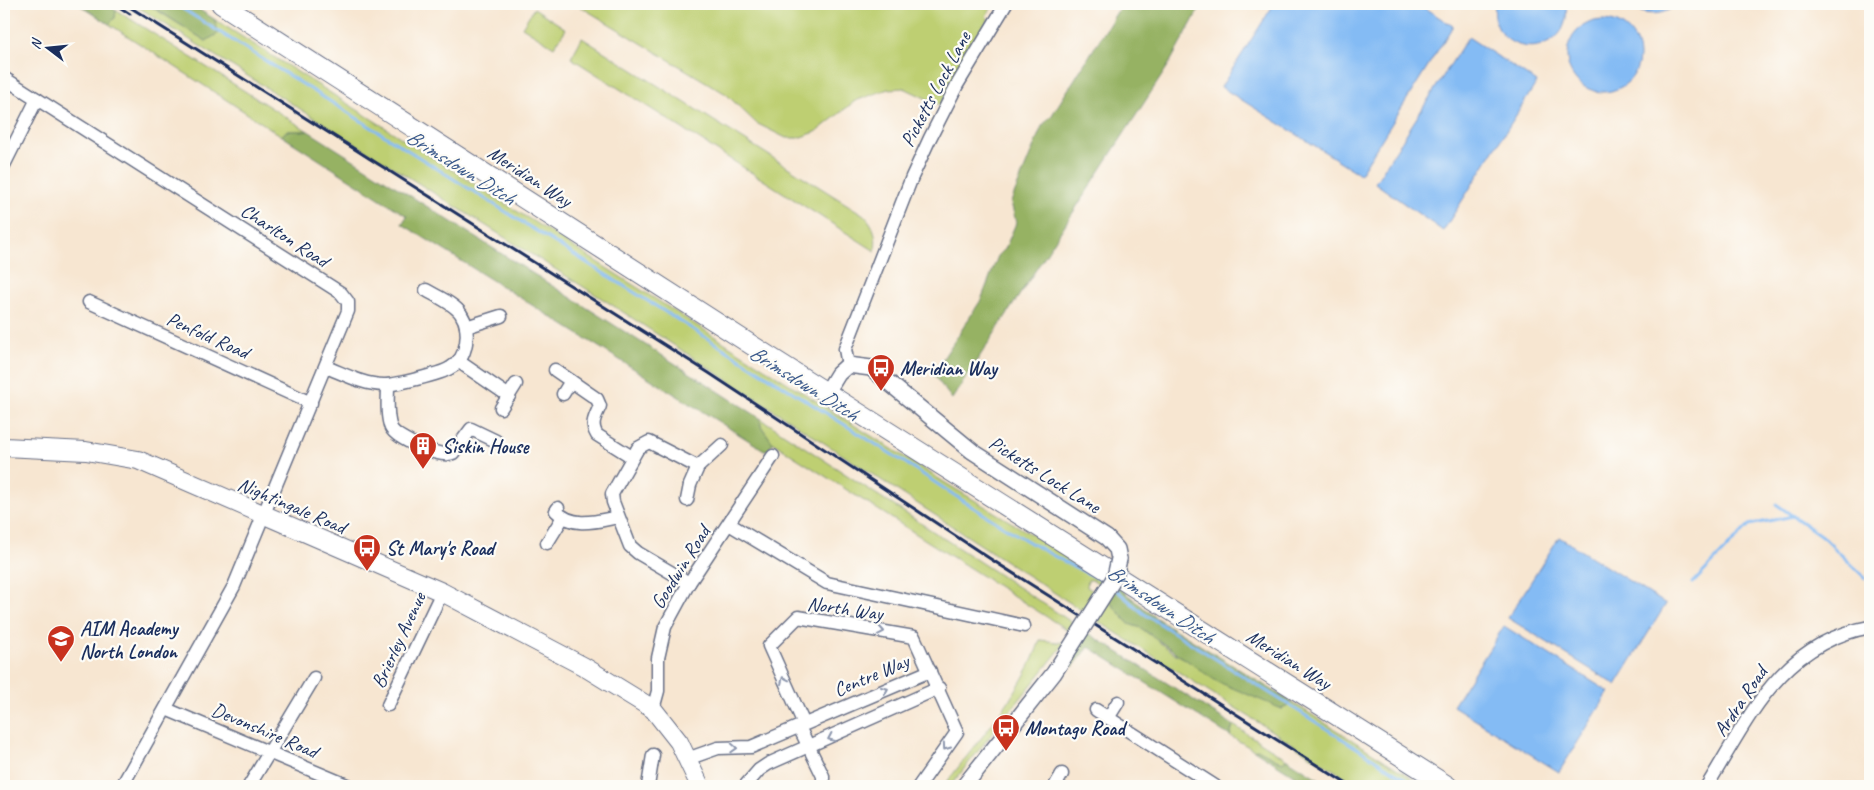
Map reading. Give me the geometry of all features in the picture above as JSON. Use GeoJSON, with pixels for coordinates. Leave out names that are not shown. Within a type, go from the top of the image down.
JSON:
{"type":"FeatureCollection","features":[{"type":"Feature","properties":{"kind":"main road","name":"Meridian Way"},"geometry":{"type":"LineString","coordinates":[[221,4],[827,392],[1448,786]]}},
{"type":"Feature","properties":{"kind":"main road","name":"Nightingale Road"},"geometry":{"type":"LineString","coordinates":[[4,447],[86,450],[138,460],[442,592],[554,650],[653,709]]}},
{"type":"Feature","properties":{"kind":"main road"},"geometry":{"type":"LineString","coordinates":[[653,709],[675,736],[700,786]]}},
{"type":"Feature","properties":{"kind":"street","name":"Picketts Lock Lane"},"geometry":{"type":"LineString","coordinates":[[964,786],[1067,654],[1115,577],[1119,559],[1117,549],[1107,538],[972,451],[871,368],[848,365],[845,349],[912,177],[957,85],[1006,4]]}},
{"type":"Feature","properties":{"kind":"street","name":"Charlton Road"},"geometry":{"type":"LineString","coordinates":[[4,78],[341,293],[348,302],[348,311],[264,516]]}},
{"type":"Feature","properties":{"kind":"street"},"geometry":{"type":"LineString","coordinates":[[4,165],[37,99]]}},
{"type":"Feature","properties":{"kind":"street"},"geometry":{"type":"LineString","coordinates":[[326,367],[359,380],[388,385],[450,369],[458,361],[468,340],[466,327],[458,311],[426,290]]}},
{"type":"Feature","properties":{"kind":"street","name":"Penfold Road"},"geometry":{"type":"LineString","coordinates":[[89,302],[311,403]]}},
{"type":"Feature","properties":{"kind":"street"},"geometry":{"type":"LineString","coordinates":[[466,327],[501,316]]}},
{"type":"Feature","properties":{"kind":"street"},"geometry":{"type":"LineString","coordinates":[[458,361],[509,396]]}},
{"type":"Feature","properties":{"kind":"street"},"geometry":{"type":"LineString","coordinates":[[827,392],[838,374],[848,365]]}},
{"type":"Feature","properties":{"kind":"street"},"geometry":{"type":"LineString","coordinates":[[556,370],[600,402],[592,426],[597,435],[632,456]]}},
{"type":"Feature","properties":{"kind":"street"},"geometry":{"type":"LineString","coordinates":[[563,394],[571,381]]}},
{"type":"Feature","properties":{"kind":"street"},"geometry":{"type":"LineString","coordinates":[[501,408],[516,384]]}},
{"type":"Feature","properties":{"kind":"street"},"geometry":{"type":"LineString","coordinates":[[388,385],[389,422],[392,429],[401,438],[441,455],[453,454],[471,429],[496,441]]}},
{"type":"Feature","properties":{"kind":"street"},"geometry":{"type":"LineString","coordinates":[[689,582],[638,553],[626,538],[612,502],[612,494],[632,456],[638,448],[649,442],[698,468]]}},
{"type":"Feature","properties":{"kind":"street"},"geometry":{"type":"LineString","coordinates":[[687,500],[690,485],[698,468],[722,445]]}},
{"type":"Feature","properties":{"kind":"street","name":"Goodwin Road"},"geometry":{"type":"LineString","coordinates":[[653,709],[657,696],[658,658],[661,637],[689,582],[773,456]]}},
{"type":"Feature","properties":{"kind":"street"},"geometry":{"type":"LineString","coordinates":[[547,543],[560,512],[580,523],[618,517]]}},
{"type":"Feature","properties":{"kind":"street"},"geometry":{"type":"LineString","coordinates":[[122,786],[234,586],[264,516]]}},
{"type":"Feature","properties":{"kind":"street"},"geometry":{"type":"LineString","coordinates":[[729,524],[827,583],[1024,626]]}},
{"type":"Feature","properties":{"kind":"street","name":"Brierley Avenue"},"geometry":{"type":"LineString","coordinates":[[388,705],[442,592]]}},
{"type":"Feature","properties":{"kind":"street","name":"North Way"},"geometry":{"type":"LineString","coordinates":[[802,725],[769,646],[798,617],[914,637],[930,671]]}},
{"type":"Feature","properties":{"kind":"street","name":"Ardra Road"},"geometry":{"type":"LineString","coordinates":[[1707,786],[1755,708],[1786,668],[1825,640],[1854,630],[1870,627]]}},
{"type":"Feature","properties":{"kind":"street","name":"Centre Way"},"geometry":{"type":"LineString","coordinates":[[687,759],[718,748],[750,747],[930,671],[939,688],[759,770],[745,786]]}},
{"type":"Feature","properties":{"kind":"street"},"geometry":{"type":"LineString","coordinates":[[249,786],[314,678]]}},
{"type":"Feature","properties":{"kind":"street"},"geometry":{"type":"LineString","coordinates":[[919,786],[957,732],[939,688]]}},
{"type":"Feature","properties":{"kind":"street"},"geometry":{"type":"LineString","coordinates":[[1108,718],[1118,702]]}},
{"type":"Feature","properties":{"kind":"street","name":"Devonshire Road"},"geometry":{"type":"LineString","coordinates":[[166,709],[349,786]]}},
{"type":"Feature","properties":{"kind":"street"},"geometry":{"type":"LineString","coordinates":[[1096,710],[1215,786]]}},
{"type":"Feature","properties":{"kind":"street"},"geometry":{"type":"LineString","coordinates":[[802,725],[809,748],[823,776],[824,786]]}},
{"type":"Feature","properties":{"kind":"street"},"geometry":{"type":"LineString","coordinates":[[648,786],[653,755]]}},
{"type":"Feature","properties":{"kind":"street"},"geometry":{"type":"LineString","coordinates":[[1054,786],[1062,774]]}},
{"type":"Feature","properties":{"kind":"green space"},"geometry":{"type":"Polygon","coordinates":[[[78,4],[105,4],[116,10],[115,18],[109,24],[78,4]]]}},
{"type":"Feature","properties":{"kind":"green space"},"geometry":{"type":"Polygon","coordinates":[[[133,4],[147,4],[206,41],[218,33],[214,19],[944,482],[1116,585],[1114,593],[1093,580],[1088,580],[1087,587],[1095,592],[1084,612],[609,303],[133,4]]]}},
{"type":"Feature","properties":{"kind":"green space"},"geometry":{"type":"Polygon","coordinates":[[[148,4],[190,4],[214,19],[219,33],[206,41],[148,4]]]}},
{"type":"Feature","properties":{"kind":"green space"},"geometry":{"type":"Polygon","coordinates":[[[576,4],[994,4],[986,16],[989,19],[940,105],[904,88],[888,89],[855,101],[816,132],[798,138],[786,138],[756,123],[726,94],[576,4]]]}},
{"type":"Feature","properties":{"kind":"green space"},"geometry":{"type":"Polygon","coordinates":[[[1122,4],[1202,4],[1168,66],[952,399],[933,374],[981,300],[998,256],[1005,249],[1016,223],[1011,202],[1042,126],[1052,115],[1122,4]]]}},
{"type":"Feature","properties":{"kind":"green space"},"geometry":{"type":"Polygon","coordinates":[[[534,8],[566,29],[554,47],[522,27],[534,8]]]}},
{"type":"Feature","properties":{"kind":"green space"},"geometry":{"type":"Polygon","coordinates":[[[116,10],[308,131],[286,131],[282,136],[109,24],[115,18],[116,10]]]}},
{"type":"Feature","properties":{"kind":"green space"},"geometry":{"type":"Polygon","coordinates":[[[582,38],[864,215],[874,232],[876,241],[875,251],[571,58],[582,38]]]}},
{"type":"Feature","properties":{"kind":"green space"},"geometry":{"type":"Polygon","coordinates":[[[286,131],[308,131],[704,382],[760,418],[761,426],[773,443],[768,450],[764,450],[402,224],[407,216],[282,136],[286,131]]]}},
{"type":"Feature","properties":{"kind":"green space"},"geometry":{"type":"Polygon","coordinates":[[[760,418],[1076,625],[1072,633],[773,443],[761,426],[760,418]]]}},
{"type":"Feature","properties":{"kind":"green space"},"geometry":{"type":"Polygon","coordinates":[[[1116,585],[1156,618],[1290,701],[1288,706],[1282,709],[1216,681],[1141,628],[1129,624],[1109,601],[1116,585]]]}},
{"type":"Feature","properties":{"kind":"green space"},"geometry":{"type":"Polygon","coordinates":[[[1109,601],[1129,624],[1141,628],[1172,652],[1282,709],[1288,706],[1290,701],[1425,786],[1359,786],[1096,620],[1109,601]]]}},
{"type":"Feature","properties":{"kind":"green space"},"geometry":{"type":"Polygon","coordinates":[[[1088,633],[1233,725],[1230,736],[1089,647],[1073,667],[1070,665],[1088,633]]]}},
{"type":"Feature","properties":{"kind":"green space"},"geometry":{"type":"Polygon","coordinates":[[[1040,640],[1065,643],[951,785],[947,782],[1012,696],[1033,659],[1040,640]]]}},
{"type":"Feature","properties":{"kind":"green space"},"geometry":{"type":"Polygon","coordinates":[[[1233,725],[1287,759],[1282,762],[1257,749],[1254,750],[1230,736],[1233,725]]]}},
{"type":"Feature","properties":{"kind":"green space"},"geometry":{"type":"Polygon","coordinates":[[[1257,749],[1282,762],[1287,759],[1330,786],[1311,786],[1254,750],[1257,749]]]}},
{"type":"Feature","properties":{"kind":"water"},"geometry":{"type":"Polygon","coordinates":[[[1274,4],[1418,4],[1453,26],[1360,174],[1221,87],[1274,4]]]}},
{"type":"Feature","properties":{"kind":"water"},"geometry":{"type":"Polygon","coordinates":[[[1495,4],[1566,4],[1565,23],[1557,36],[1545,44],[1530,47],[1516,44],[1504,36],[1496,23],[1495,4]]]}},
{"type":"Feature","properties":{"kind":"water"},"geometry":{"type":"Polygon","coordinates":[[[1627,4],[1677,4],[1666,11],[1652,14],[1639,11],[1627,4]]]}},
{"type":"Feature","properties":{"kind":"water"},"geometry":{"type":"Polygon","coordinates":[[[1596,20],[1610,20],[1629,30],[1639,49],[1639,63],[1629,82],[1610,92],[1596,92],[1577,82],[1567,63],[1567,49],[1577,30],[1596,20]]]}},
{"type":"Feature","properties":{"kind":"water"},"geometry":{"type":"Polygon","coordinates":[[[1468,37],[1537,82],[1443,231],[1375,183],[1468,37]]]}},
{"type":"Feature","properties":{"kind":"water"},"geometry":{"type":"Polygon","coordinates":[[[1559,537],[1666,604],[1616,685],[1508,618],[1559,537]]]}},
{"type":"Feature","properties":{"kind":"water"},"geometry":{"type":"Polygon","coordinates":[[[1504,626],[1609,692],[1559,772],[1453,706],[1504,626]]]}},
{"type":"Feature","properties":{"kind":"waterway","name":"Brimsdown Ditch"},"geometry":{"type":"LineString","coordinates":[[175,4],[1003,526],[1053,556],[1106,582]]}},
{"type":"Feature","properties":{"kind":"waterway"},"geometry":{"type":"LineString","coordinates":[[1776,504],[1793,516]]}},
{"type":"Feature","properties":{"kind":"waterway"},"geometry":{"type":"LineString","coordinates":[[1693,583],[1749,525],[1793,516],[1823,537],[1865,578]]}},
{"type":"Feature","properties":{"kind":"waterway","name":"Brimsdown Ditch"},"geometry":{"type":"LineString","coordinates":[[1113,587],[1143,613],[1417,786]]}},
{"type":"Feature","properties":{"kind":"railway"},"geometry":{"type":"LineString","coordinates":[[115,4],[130,14]]}},
{"type":"Feature","properties":{"kind":"railway"},"geometry":{"type":"LineString","coordinates":[[125,4],[709,373],[989,558],[1350,786]]}},
{"type":"Feature","properties":{"kind":"place","name":"Meridian Way"},"geometry":{"type":"Point","coordinates":[881,392]}},
{"type":"Feature","properties":{"kind":"place","name":"Siskin House"},"geometry":{"type":"Point","coordinates":[423,470]}},
{"type":"Feature","properties":{"kind":"place","name":"St Mary's Road"},"geometry":{"type":"Point","coordinates":[367,572]}},
{"type":"Feature","properties":{"kind":"place","name":"AIM Academy North London"},"geometry":{"type":"Point","coordinates":[61,663]}},
{"type":"Feature","properties":{"kind":"place","name":"Montagu Road"},"geometry":{"type":"Point","coordinates":[1006,752]}}]}
